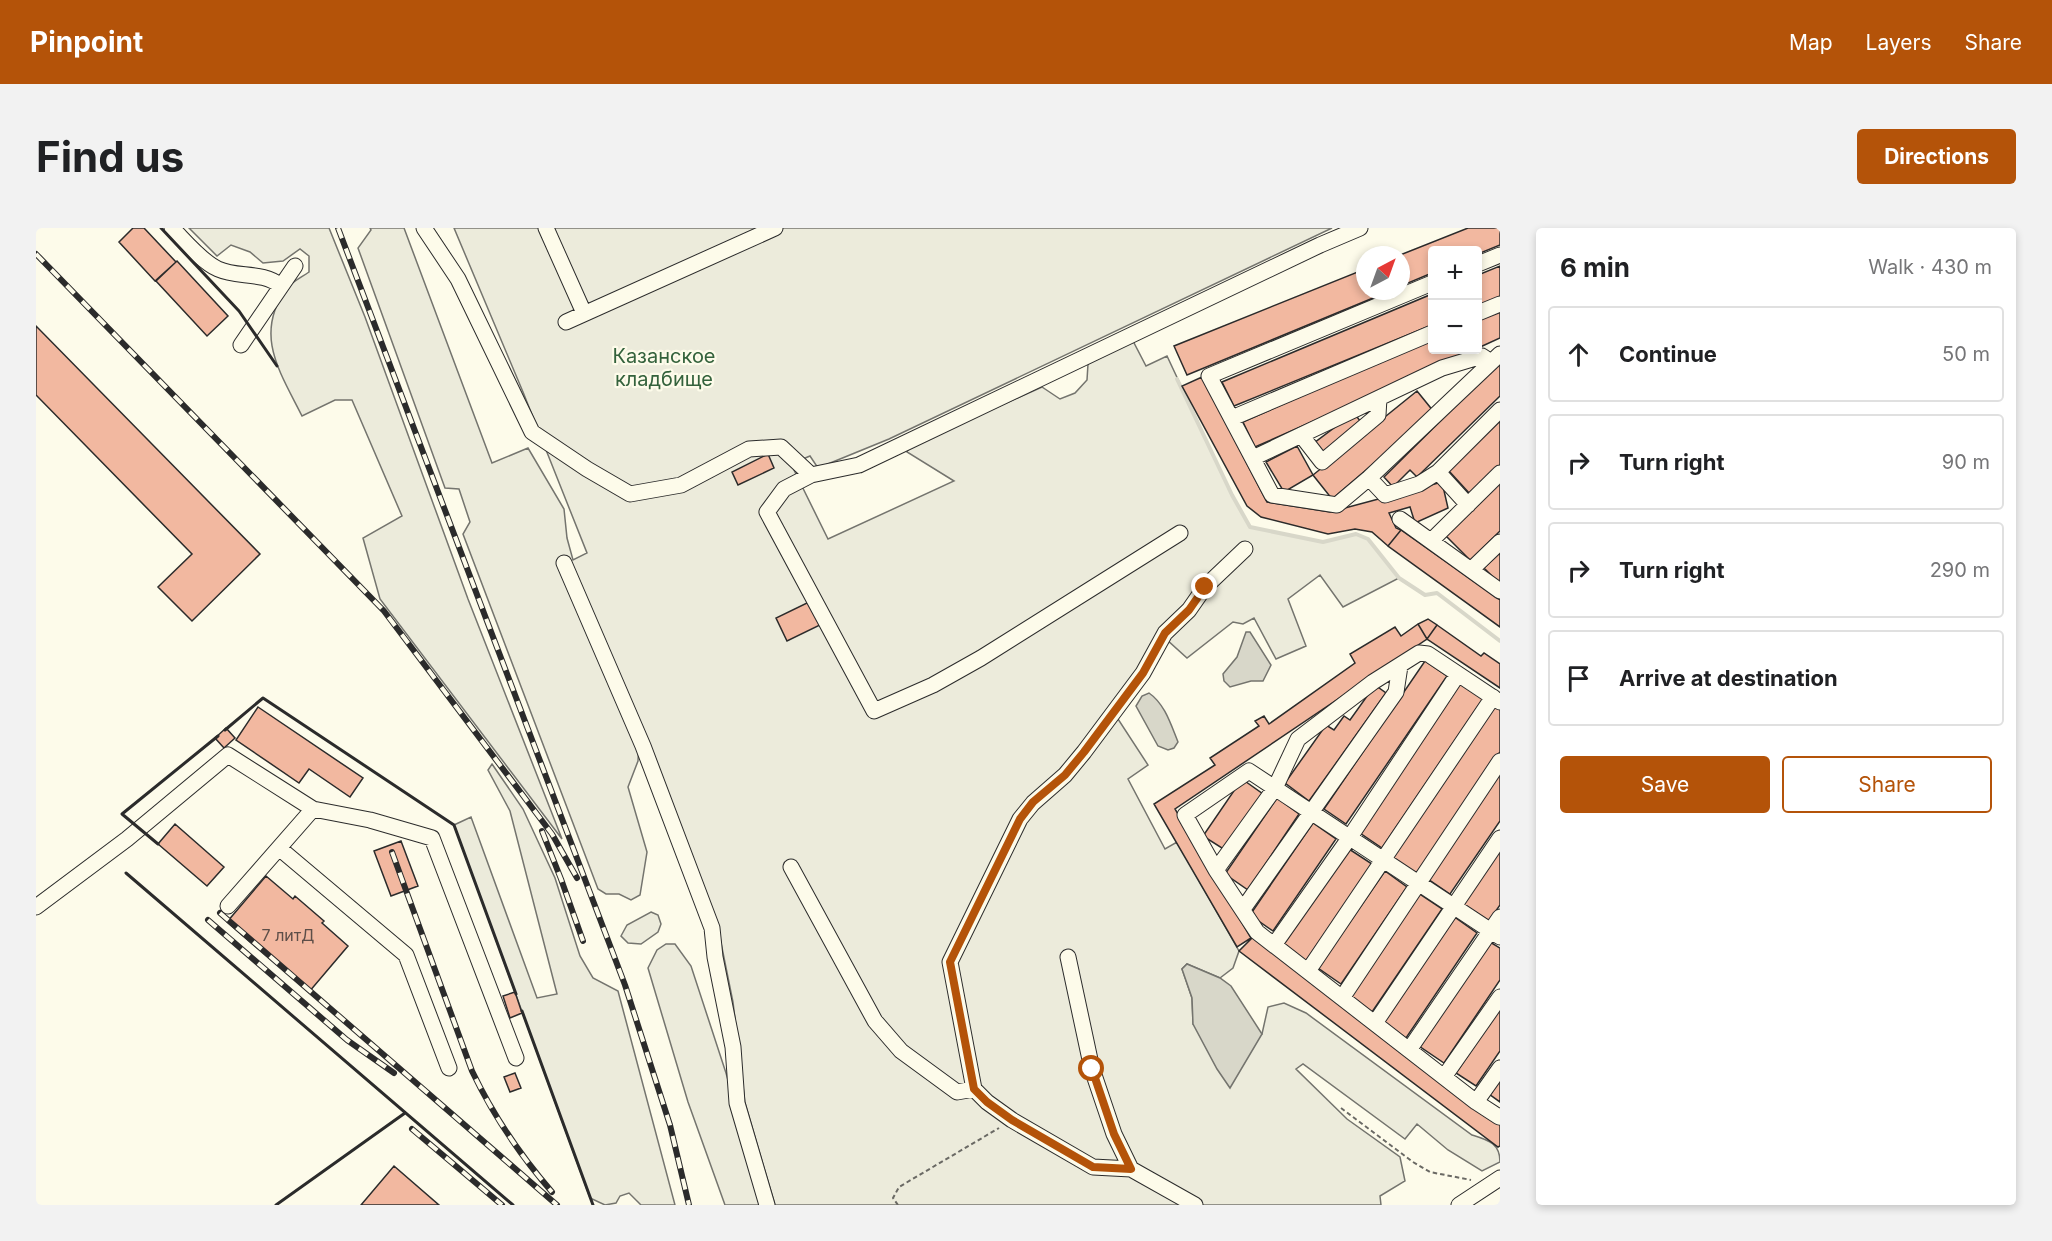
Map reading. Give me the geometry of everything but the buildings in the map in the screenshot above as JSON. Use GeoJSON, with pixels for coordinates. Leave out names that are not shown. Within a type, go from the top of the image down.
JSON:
{"type":"FeatureCollection","features":[{"type":"Feature","properties":{"kind":"street"},"geometry":{"type":"LineString","coordinates":[[172,228],[215,268],[230,273],[258,275],[281,286]]}},
{"type":"Feature","properties":{"kind":"street"},"geometry":{"type":"LineString","coordinates":[[424,228],[458,279],[532,432],[587,469],[630,494],[681,485],[749,449],[781,447],[811,475]]}},
{"type":"Feature","properties":{"kind":"street"},"geometry":{"type":"LineString","coordinates":[[546,228],[584,313]]}},
{"type":"Feature","properties":{"kind":"street"},"geometry":{"type":"LineString","coordinates":[[566,322],[775,228]]}},
{"type":"Feature","properties":{"kind":"street"},"geometry":{"type":"LineString","coordinates":[[1180,533],[981,658],[933,684],[874,711],[767,512],[784,489],[811,475],[859,465],[1360,228]]}},
{"type":"Feature","properties":{"kind":"street"},"geometry":{"type":"LineString","coordinates":[[1482,262],[1500,255]]}},
{"type":"Feature","properties":{"kind":"street"},"geometry":{"type":"LineString","coordinates":[[241,345],[295,267]]}},
{"type":"Feature","properties":{"kind":"street"},"geometry":{"type":"LineString","coordinates":[[1428,285],[1209,376],[1272,495],[1337,506],[1370,478],[1495,358]]}},
{"type":"Feature","properties":{"kind":"street"},"geometry":{"type":"LineString","coordinates":[[1482,312],[1500,304]]}},
{"type":"Feature","properties":{"kind":"street"},"geometry":{"type":"LineString","coordinates":[[1232,418],[1428,335]]}},
{"type":"Feature","properties":{"kind":"street"},"geometry":{"type":"LineString","coordinates":[[1253,458],[1442,368],[1482,356],[1495,358]]}},
{"type":"Feature","properties":{"kind":"street"},"geometry":{"type":"LineString","coordinates":[[1300,435],[1322,462],[1378,415],[1378,398]]}},
{"type":"Feature","properties":{"kind":"street"},"geometry":{"type":"LineString","coordinates":[[1370,478],[1385,495],[1419,484],[1438,472],[1500,410]]}},
{"type":"Feature","properties":{"kind":"street"},"geometry":{"type":"LineString","coordinates":[[1438,472],[1468,505]]}},
{"type":"Feature","properties":{"kind":"street"},"geometry":{"type":"LineString","coordinates":[[1431,541],[1500,473]]}},
{"type":"Feature","properties":{"kind":"street"},"geometry":{"type":"LineString","coordinates":[[1400,519],[1500,591]]}},
{"type":"Feature","properties":{"kind":"street"},"geometry":{"type":"LineString","coordinates":[[1471,570],[1500,542]]}},
{"type":"Feature","properties":{"kind":"street"},"geometry":{"type":"LineString","coordinates":[[1195,1205],[1131,1169],[1093,1167],[1012,1120],[987,1102],[974,1089],[950,962],[1020,819],[1033,802],[1065,775],[1084,752],[1143,673],[1165,633],[1189,610],[1205,587],[1245,549]]}},
{"type":"Feature","properties":{"kind":"street"},"geometry":{"type":"LineString","coordinates":[[564,563],[643,746],[712,928],[714,957],[733,1047],[737,1103],[767,1205]]}},
{"type":"Feature","properties":{"kind":"street"},"geometry":{"type":"LineString","coordinates":[[1216,870],[1275,788],[1298,740],[1372,682],[1419,653],[1428,654],[1496,699],[1308,971]]}},
{"type":"Feature","properties":{"kind":"street"},"geometry":{"type":"LineString","coordinates":[[1243,909],[1396,692],[1400,666]]}},
{"type":"Feature","properties":{"kind":"street"},"geometry":{"type":"LineString","coordinates":[[1274,945],[1350,837],[1458,674]]}},
{"type":"Feature","properties":{"kind":"street"},"geometry":{"type":"LineString","coordinates":[[36,907],[127,839],[228,755],[313,809],[370,820],[432,838],[516,1058]]}},
{"type":"Feature","properties":{"kind":"street"},"geometry":{"type":"LineString","coordinates":[[1342,998],[1500,761]]}},
{"type":"Feature","properties":{"kind":"street"},"geometry":{"type":"LineString","coordinates":[[1495,934],[1249,771],[1185,815],[1216,870],[1257,932],[1476,1102],[1500,1116]]}},
{"type":"Feature","properties":{"kind":"street"},"geometry":{"type":"LineString","coordinates":[[228,906],[313,809]]}},
{"type":"Feature","properties":{"kind":"street"},"geometry":{"type":"LineString","coordinates":[[1375,1023],[1500,838]]}},
{"type":"Feature","properties":{"kind":"street"},"geometry":{"type":"LineString","coordinates":[[279,848],[406,955],[449,1068]]}},
{"type":"Feature","properties":{"kind":"street"},"geometry":{"type":"LineString","coordinates":[[791,867],[875,1021],[901,1051],[933,1076],[957,1092],[974,1089]]}},
{"type":"Feature","properties":{"kind":"street"},"geometry":{"type":"LineString","coordinates":[[1409,1050],[1495,934],[1500,917]]}},
{"type":"Feature","properties":{"kind":"street"},"geometry":{"type":"LineString","coordinates":[[1068,957],[1092,1069],[1114,1134],[1131,1169]]}},
{"type":"Feature","properties":{"kind":"street"},"geometry":{"type":"LineString","coordinates":[[1444,1077],[1500,997]]}},
{"type":"Feature","properties":{"kind":"street"},"geometry":{"type":"LineString","coordinates":[[1476,1102],[1500,1068]]}},
{"type":"Feature","properties":{"kind":"street"},"geometry":{"type":"LineString","coordinates":[[1459,1205],[1494,1182]]}},
{"type":"Feature","properties":{"kind":"path"},"geometry":{"type":"LineString","coordinates":[[1341,1108],[1413,1162],[1430,1172],[1494,1182]]}},
{"type":"Feature","properties":{"kind":"path"},"geometry":{"type":"LineString","coordinates":[[898,1205],[893,1198],[899,1187],[1012,1120]]}},
{"type":"Feature","properties":{"kind":"green space"},"geometry":{"type":"Polygon","coordinates":[[[189,228],[329,228],[365,317],[468,599],[562,839],[380,599],[363,538],[402,516],[352,400],[335,400],[302,416],[279,368],[271,337],[272,321],[277,305],[287,288],[309,272],[309,256],[300,249],[283,261],[263,263],[250,252],[231,245],[217,256],[189,228]]]}},
{"type":"Feature","properties":{"kind":"green space","name":"Казанское кладбище"},"geometry":{"type":"Polygon","coordinates":[[[370,228],[404,228],[492,463],[528,448],[564,509],[567,538],[573,560],[587,553],[454,228],[1332,228],[889,439],[818,468],[810,456],[791,464],[828,539],[954,481],[907,452],[910,446],[1042,387],[1060,399],[1075,393],[1087,380],[1088,364],[1133,341],[1146,366],[1167,356],[1232,495],[1250,527],[1323,542],[1356,534],[1368,539],[1399,578],[1343,607],[1320,575],[1288,599],[1306,646],[1276,659],[1254,618],[1243,624],[1233,622],[1187,658],[1167,640],[1116,716],[1148,765],[1128,779],[1165,849],[1177,842],[1239,951],[1233,968],[1220,978],[1187,964],[1182,969],[1192,998],[1193,1024],[1262,1034],[1268,1007],[1284,1003],[1306,1013],[1472,1135],[1492,1143],[1498,1150],[1500,1162],[1482,1171],[1448,1150],[1417,1124],[1405,1139],[1303,1064],[1296,1069],[1347,1119],[1400,1157],[1405,1181],[1380,1196],[1381,1205],[775,1205],[745,1103],[733,1002],[718,928],[639,740],[638,761],[628,787],[647,852],[640,895],[631,900],[619,894],[606,894],[598,889],[463,534],[470,522],[459,489],[445,488],[358,248],[371,230],[370,228]]]}},
{"type":"Feature","properties":{"kind":"green space"},"geometry":{"type":"Polygon","coordinates":[[[492,764],[523,809],[555,878],[580,956],[593,978],[618,991],[675,1205],[641,1205],[629,1193],[620,1196],[616,1203],[605,1205],[590,1198],[454,825],[471,817],[537,998],[557,994],[510,811],[488,770],[492,764]]]}},
{"type":"Feature","properties":{"kind":"green space"},"geometry":{"type":"Polygon","coordinates":[[[651,912],[658,915],[661,924],[658,932],[641,944],[628,943],[621,936],[627,925],[651,912]]]}},
{"type":"Feature","properties":{"kind":"green space"},"geometry":{"type":"Polygon","coordinates":[[[666,944],[675,944],[691,966],[726,1073],[764,1205],[725,1205],[688,1102],[648,968],[657,950],[666,944]]]}},
{"type":"Feature","properties":{"kind":"shaded area"},"geometry":{"type":"Polygon","coordinates":[[[1246,632],[1250,632],[1271,665],[1263,681],[1251,681],[1230,687],[1224,681],[1223,674],[1237,657],[1246,632]]]}},
{"type":"Feature","properties":{"kind":"shaded area"},"geometry":{"type":"Polygon","coordinates":[[[1149,693],[1159,703],[1170,722],[1178,742],[1174,748],[1168,750],[1158,746],[1136,706],[1142,696],[1149,693]]]}},
{"type":"Feature","properties":{"kind":"shaded area"},"geometry":{"type":"Polygon","coordinates":[[[1187,964],[1220,978],[1231,986],[1262,1034],[1230,1088],[1193,1024],[1192,998],[1182,969],[1187,964]]]}},
{"type":"Feature","properties":{"kind":"waterway"},"geometry":{"type":"LineString","coordinates":[[1177,379],[1232,495],[1250,527],[1323,542],[1356,534],[1368,539],[1399,578],[1425,595],[1437,593],[1500,641]]}},
{"type":"Feature","properties":{"kind":"railway"},"geometry":{"type":"LineString","coordinates":[[338,228],[625,985],[670,1125],[689,1205]]}},
{"type":"Feature","properties":{"kind":"railway"},"geometry":{"type":"LineString","coordinates":[[36,254],[384,611],[552,834],[577,878]]}},
{"type":"Feature","properties":{"kind":"railway"},"geometry":{"type":"LineString","coordinates":[[542,831],[583,941]]}},
{"type":"Feature","properties":{"kind":"railway"},"geometry":{"type":"LineString","coordinates":[[392,852],[472,1071],[508,1134],[552,1192]]}},
{"type":"Feature","properties":{"kind":"railway"},"geometry":{"type":"LineString","coordinates":[[220,913],[557,1205]]}},
{"type":"Feature","properties":{"kind":"railway"},"geometry":{"type":"LineString","coordinates":[[208,920],[347,1040],[394,1073]]}},
{"type":"Feature","properties":{"kind":"railway"},"geometry":{"type":"LineString","coordinates":[[412,1129],[502,1205]]}},
{"type":"Feature","properties":{"kind":"wall"},"geometry":{"type":"LineString","coordinates":[[161,228],[239,311],[277,366]]}},
{"type":"Feature","properties":{"kind":"wall"},"geometry":{"type":"LineString","coordinates":[[225,730],[263,698],[454,825],[516,994]]}},
{"type":"Feature","properties":{"kind":"wall"},"geometry":{"type":"LineString","coordinates":[[158,844],[122,814],[218,736]]}},
{"type":"Feature","properties":{"kind":"wall"},"geometry":{"type":"LineString","coordinates":[[126,873],[513,1205]]}},
{"type":"Feature","properties":{"kind":"wall"},"geometry":{"type":"LineString","coordinates":[[522,1011],[593,1205]]}},
{"type":"Feature","properties":{"kind":"wall"},"geometry":{"type":"LineString","coordinates":[[276,1205],[405,1113]]}},
{"type":"Feature","properties":{"kind":"route"},"geometry":{"type":"LineString","coordinates":[[1092,1069],[1114,1134],[1131,1169],[1093,1167],[1012,1120],[987,1102],[974,1089],[950,962],[1020,819],[1033,802],[1065,775],[1084,752],[1143,673],[1165,633],[1189,610],[1205,587]]}}]}
